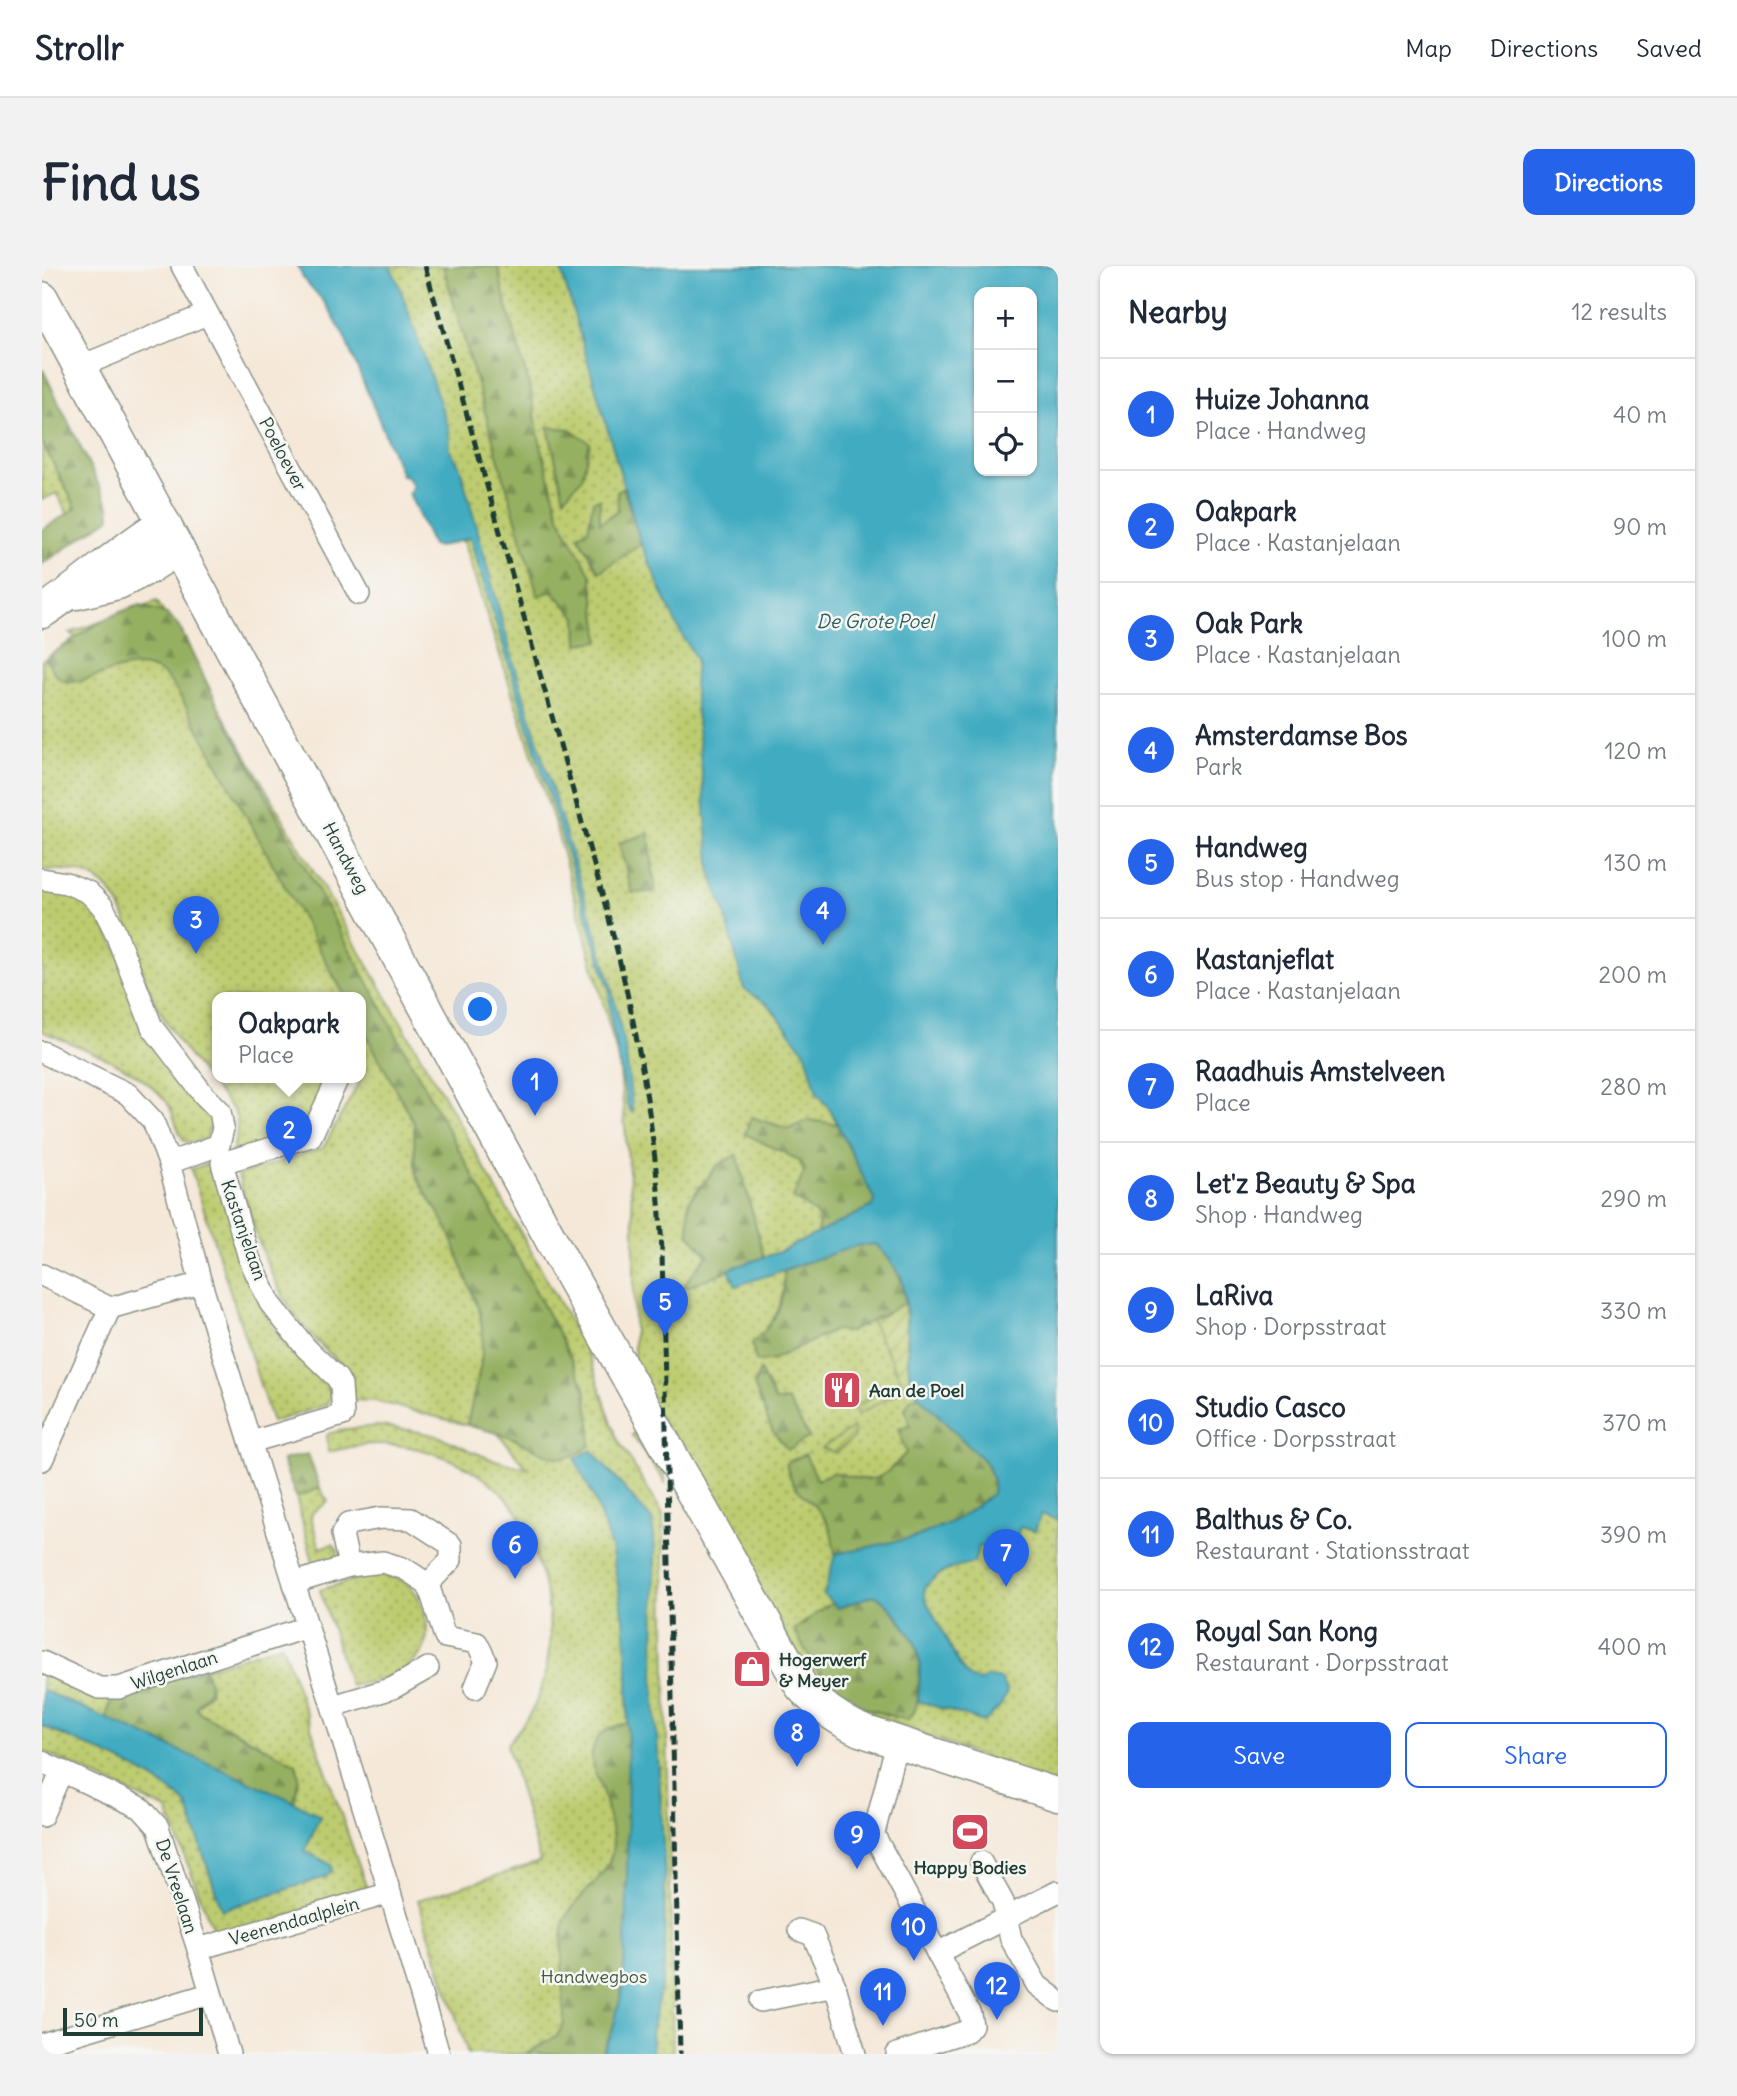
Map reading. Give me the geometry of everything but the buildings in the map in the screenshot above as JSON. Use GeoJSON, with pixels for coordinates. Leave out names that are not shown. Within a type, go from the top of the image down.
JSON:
{"type":"FeatureCollection","features":[{"type":"Feature","properties":{"kind":"main road","name":"Handweg"},"geometry":{"type":"LineString","coordinates":[[42,298],[567,1269],[802,1686],[814,1700],[836,1717],[860,1730],[1058,1795]]}},
{"type":"Feature","properties":{"kind":"main road"},"geometry":{"type":"LineString","coordinates":[[55,604],[118,583],[148,568],[171,536]]}},
{"type":"Feature","properties":{"kind":"street","name":"Poeloever"},"geometry":{"type":"LineString","coordinates":[[183,266],[359,594]]}},
{"type":"Feature","properties":{"kind":"street"},"geometry":{"type":"LineString","coordinates":[[79,367],[207,314]]}},
{"type":"Feature","properties":{"kind":"street"},"geometry":{"type":"LineString","coordinates":[[42,879],[66,883],[88,892],[103,907],[152,1027],[204,1095],[220,1111],[223,1128],[219,1146],[169,1163]]}},
{"type":"Feature","properties":{"kind":"street"},"geometry":{"type":"LineString","coordinates":[[42,1052],[128,1094],[153,1121],[169,1163],[201,1283],[439,2054]]}},
{"type":"Feature","properties":{"kind":"street","name":"Kastanjelaan"},"geometry":{"type":"LineString","coordinates":[[251,1442],[343,1415],[341,1385],[306,1348],[270,1303],[249,1258],[222,1163],[312,1136],[336,1083]]}},
{"type":"Feature","properties":{"kind":"street"},"geometry":{"type":"LineString","coordinates":[[42,1275],[110,1308],[201,1283]]}},
{"type":"Feature","properties":{"kind":"street"},"geometry":{"type":"LineString","coordinates":[[42,1460],[110,1308]]}},
{"type":"Feature","properties":{"kind":"street"},"geometry":{"type":"LineString","coordinates":[[349,1566],[342,1534],[348,1524],[381,1518],[411,1519],[451,1545],[451,1560],[428,1584]]}},
{"type":"Feature","properties":{"kind":"street"},"geometry":{"type":"LineString","coordinates":[[294,1583],[349,1566],[383,1562],[405,1569],[428,1584],[445,1637],[477,1643],[486,1661],[475,1688]]}},
{"type":"Feature","properties":{"kind":"street","name":"Wilgenlaan"},"geometry":{"type":"LineString","coordinates":[[42,1662],[99,1688],[119,1688],[307,1627]]}},
{"type":"Feature","properties":{"kind":"street"},"geometry":{"type":"LineString","coordinates":[[332,1706],[393,1688],[428,1668]]}},
{"type":"Feature","properties":{"kind":"street"},"geometry":{"type":"LineString","coordinates":[[897,1741],[875,1838],[970,2014],[972,2025],[967,2031],[897,2054]]}},
{"type":"Feature","properties":{"kind":"street"},"geometry":{"type":"LineString","coordinates":[[42,1816],[52,1766]]}},
{"type":"Feature","properties":{"kind":"street","name":"De Vreelaan"},"geometry":{"type":"LineString","coordinates":[[52,1766],[142,1808],[158,1827],[229,2054]]}},
{"type":"Feature","properties":{"kind":"street"},"geometry":{"type":"LineString","coordinates":[[981,1862],[1003,1902],[1010,1939],[1037,1985],[1058,2001]]}},
{"type":"Feature","properties":{"kind":"street"},"geometry":{"type":"LineString","coordinates":[[937,1953],[1057,1892]]}},
{"type":"Feature","properties":{"kind":"street","name":"Veenendaalplein"},"geometry":{"type":"LineString","coordinates":[[198,1949],[390,1893]]}},
{"type":"Feature","properties":{"kind":"street"},"geometry":{"type":"LineString","coordinates":[[799,1930],[813,1935],[835,1986],[855,2054]]}},
{"type":"Feature","properties":{"kind":"street"},"geometry":{"type":"LineString","coordinates":[[761,2001],[835,1986]]}},
{"type":"Feature","properties":{"kind":"street"},"geometry":{"type":"LineString","coordinates":[[42,2044],[209,1994]]}},
{"type":"Feature","properties":{"kind":"green space"},"geometry":{"type":"Polygon","coordinates":[[[378,266],[1058,266],[1058,1787],[820,1694],[634,1375],[634,1225],[619,1062],[556,828],[378,266]]]}},
{"type":"Feature","properties":{"kind":"green space"},"geometry":{"type":"Polygon","coordinates":[[[443,266],[498,266],[560,519],[591,575],[600,641],[578,644],[577,617],[552,591],[538,596],[443,266]]]}},
{"type":"Feature","properties":{"kind":"green space"},"geometry":{"type":"Polygon","coordinates":[[[42,368],[109,506],[110,518],[42,564],[42,530],[76,508],[42,442],[42,368]]]}},
{"type":"Feature","properties":{"kind":"green space"},"geometry":{"type":"Polygon","coordinates":[[[548,427],[570,429],[590,443],[582,478],[564,498],[548,427]]]}},
{"type":"Feature","properties":{"kind":"green space"},"geometry":{"type":"Polygon","coordinates":[[[42,442],[77,509],[68,514],[56,493],[42,500],[42,442]]]}},
{"type":"Feature","properties":{"kind":"green space"},"geometry":{"type":"Polygon","coordinates":[[[623,487],[641,544],[599,572],[578,535],[588,530],[593,501],[600,499],[600,523],[618,510],[617,492],[623,487]]]}},
{"type":"Feature","properties":{"kind":"green space","name":"Handwegbos"},"geometry":{"type":"Polygon","coordinates":[[[157,601],[453,1112],[588,1353],[617,1438],[663,1514],[673,2054],[468,2054],[418,1900],[540,1862],[507,1745],[529,1715],[544,1679],[550,1632],[544,1586],[533,1547],[516,1510],[503,1495],[471,1470],[434,1454],[395,1445],[369,1444],[328,1452],[327,1434],[379,1426],[410,1430],[438,1436],[488,1458],[528,1469],[475,1406],[473,1399],[467,1425],[375,1401],[351,1400],[351,1372],[306,1330],[290,1307],[276,1284],[256,1233],[238,1175],[323,1148],[359,1083],[366,1083],[366,992],[212,992],[212,1083],[326,1083],[301,1132],[231,1154],[237,1132],[234,1111],[205,1077],[170,1029],[150,992],[124,915],[111,892],[102,883],[78,872],[42,870],[42,660],[46,658],[57,676],[118,669],[70,633],[157,601]]]}},
{"type":"Feature","properties":{"kind":"green space"},"geometry":{"type":"Polygon","coordinates":[[[141,605],[167,614],[179,626],[223,716],[553,1323],[585,1388],[591,1429],[590,1445],[580,1452],[561,1458],[552,1456],[509,1437],[467,1425],[481,1364],[483,1337],[480,1313],[448,1229],[418,1179],[414,1123],[366,1034],[366,992],[343,992],[181,697],[164,675],[150,668],[135,666],[68,682],[58,677],[48,663],[46,658],[92,627],[141,605]]]}},
{"type":"Feature","properties":{"kind":"green space"},"geometry":{"type":"Polygon","coordinates":[[[649,833],[655,892],[632,893],[619,843],[649,833]]]}},
{"type":"Feature","properties":{"kind":"green space"},"geometry":{"type":"Polygon","coordinates":[[[63,890],[91,902],[213,1123],[205,1140],[193,1143],[184,1141],[166,1101],[140,1078],[125,1068],[42,1031],[42,891],[63,890]]]}},
{"type":"Feature","properties":{"kind":"green space"},"geometry":{"type":"Polygon","coordinates":[[[751,1117],[789,1129],[808,1120],[837,1124],[875,1201],[873,1206],[817,1234],[819,1220],[815,1213],[793,1198],[804,1172],[799,1160],[745,1134],[751,1117]]]}},
{"type":"Feature","properties":{"kind":"green space"},"geometry":{"type":"Polygon","coordinates":[[[737,1154],[764,1257],[681,1289],[707,1255],[689,1234],[688,1202],[717,1166],[737,1154]]]}},
{"type":"Feature","properties":{"kind":"green space"},"geometry":{"type":"Polygon","coordinates":[[[215,1162],[257,1298],[288,1348],[328,1386],[331,1396],[326,1405],[272,1422],[191,1169],[215,1162]]]}},
{"type":"Feature","properties":{"kind":"green space"},"geometry":{"type":"Polygon","coordinates":[[[876,1244],[897,1271],[905,1303],[850,1332],[835,1330],[770,1361],[756,1361],[752,1344],[778,1311],[783,1293],[784,1270],[855,1246],[876,1244]]]}},
{"type":"Feature","properties":{"kind":"green space"},"geometry":{"type":"Polygon","coordinates":[[[905,1303],[909,1373],[914,1383],[857,1415],[853,1407],[901,1380],[871,1321],[905,1303]]]}},
{"type":"Feature","properties":{"kind":"green space"},"geometry":{"type":"Polygon","coordinates":[[[760,1370],[775,1401],[788,1401],[809,1437],[788,1450],[772,1430],[754,1385],[760,1370]]]}},
{"type":"Feature","properties":{"kind":"green space"},"geometry":{"type":"Polygon","coordinates":[[[918,1395],[988,1465],[993,1481],[992,1494],[958,1519],[916,1537],[835,1554],[827,1521],[792,1482],[786,1463],[805,1454],[817,1480],[833,1472],[866,1479],[881,1476],[906,1453],[898,1429],[910,1426],[905,1409],[911,1398],[918,1395]]]}},
{"type":"Feature","properties":{"kind":"green space"},"geometry":{"type":"Polygon","coordinates":[[[644,1427],[665,1463],[665,1482],[632,1435],[644,1427]]]}},
{"type":"Feature","properties":{"kind":"green space"},"geometry":{"type":"Polygon","coordinates":[[[853,1428],[854,1437],[836,1453],[822,1448],[853,1428]]]}},
{"type":"Feature","properties":{"kind":"green space"},"geometry":{"type":"Polygon","coordinates":[[[308,1454],[320,1488],[296,1497],[282,1460],[308,1454]]]}},
{"type":"Feature","properties":{"kind":"green space"},"geometry":{"type":"Polygon","coordinates":[[[320,1488],[328,1502],[313,1512],[311,1517],[320,1548],[333,1544],[338,1551],[336,1560],[314,1566],[296,1497],[320,1488]]]}},
{"type":"Feature","properties":{"kind":"green space"},"geometry":{"type":"Polygon","coordinates":[[[376,1573],[399,1579],[412,1588],[424,1613],[426,1640],[420,1655],[402,1671],[384,1679],[350,1686],[320,1590],[376,1573]]]}},
{"type":"Feature","properties":{"kind":"green space"},"geometry":{"type":"Polygon","coordinates":[[[874,1595],[888,1606],[902,1623],[919,1657],[918,1699],[907,1720],[866,1708],[843,1697],[818,1671],[794,1630],[832,1602],[839,1607],[874,1595]]]}},
{"type":"Feature","properties":{"kind":"green space"},"geometry":{"type":"Polygon","coordinates":[[[282,1644],[368,1892],[216,1938],[167,1810],[42,1751],[42,1726],[139,1771],[174,1793],[187,1805],[222,1910],[325,1877],[331,1865],[305,1851],[320,1816],[294,1802],[299,1776],[258,1743],[202,1714],[196,1708],[210,1692],[204,1669],[282,1644]]]}},
{"type":"Feature","properties":{"kind":"green space"},"geometry":{"type":"Polygon","coordinates":[[[42,1669],[114,1694],[105,1718],[42,1690],[42,1669]]]}},
{"type":"Feature","properties":{"kind":"green space"},"geometry":{"type":"Polygon","coordinates":[[[204,1669],[210,1687],[196,1708],[202,1714],[296,1764],[299,1776],[294,1802],[106,1718],[114,1694],[204,1669]]]}},
{"type":"Feature","properties":{"kind":"green space","name":"Handwegbos"},"geometry":{"type":"Polygon","coordinates":[[[628,1723],[627,1932],[622,1985],[611,2033],[601,2054],[526,2054],[557,2036],[564,2023],[562,1952],[566,1917],[602,1874],[612,1854],[610,1823],[592,1763],[592,1752],[604,1732],[628,1723]]]}},
{"type":"Feature","properties":{"kind":"water"},"geometry":{"type":"Polygon","coordinates":[[[298,266],[390,266],[399,285],[449,429],[450,450],[460,467],[511,653],[610,980],[626,1054],[633,1114],[628,1107],[610,1014],[609,989],[470,538],[438,547],[432,545],[409,493],[413,486],[408,477],[402,475],[344,336],[326,304],[303,278],[298,266]]]}},
{"type":"Feature","properties":{"kind":"water","name":"De Grote Poel"},"geometry":{"type":"Polygon","coordinates":[[[560,266],[1058,266],[1058,1520],[1041,1514],[1035,1531],[1020,1527],[1016,1541],[1003,1537],[999,1552],[979,1546],[974,1563],[947,1570],[925,1587],[925,1598],[960,1666],[971,1679],[1001,1679],[1007,1692],[1001,1705],[984,1722],[918,1701],[920,1667],[917,1649],[902,1622],[888,1605],[874,1595],[838,1608],[824,1595],[835,1554],[917,1537],[958,1519],[992,1494],[993,1481],[988,1465],[918,1395],[909,1373],[906,1302],[902,1278],[876,1244],[855,1246],[736,1286],[729,1269],[779,1252],[873,1206],[875,1201],[831,1111],[817,1093],[806,1053],[768,1004],[744,989],[725,913],[711,874],[694,685],[696,659],[677,626],[641,544],[560,266]]]}},
{"type":"Feature","properties":{"kind":"water"},"geometry":{"type":"Polygon","coordinates":[[[591,1450],[652,1520],[655,1549],[654,1684],[665,1878],[664,1972],[651,2033],[653,2054],[601,2054],[611,2036],[623,1988],[627,1895],[628,1674],[624,1618],[611,1547],[594,1498],[575,1459],[591,1450]]]}},
{"type":"Feature","properties":{"kind":"water"},"geometry":{"type":"Polygon","coordinates":[[[42,1690],[289,1799],[320,1816],[305,1851],[331,1865],[332,1870],[325,1877],[222,1910],[187,1805],[174,1793],[139,1771],[42,1726],[42,1690]]]}},
{"type":"Feature","properties":{"kind":"railway"},"geometry":{"type":"LineString","coordinates":[[425,266],[608,915],[637,1041],[651,1124],[662,1252],[680,2054]]}},
{"type":"Feature","properties":{"kind":"place","name":"Amsterdamse Bos"},"geometry":{"type":"Point","coordinates":[823,945]}},
{"type":"Feature","properties":{"kind":"place","name":"Oak Park"},"geometry":{"type":"Point","coordinates":[196,954]}},
{"type":"Feature","properties":{"kind":"place","name":"Huize Johanna"},"geometry":{"type":"Point","coordinates":[535,1116]}},
{"type":"Feature","properties":{"kind":"place","name":"Oakpark"},"geometry":{"type":"Point","coordinates":[289,1164]}},
{"type":"Feature","properties":{"kind":"place","name":"Handweg"},"geometry":{"type":"Point","coordinates":[665,1336]}},
{"type":"Feature","properties":{"kind":"place","name":"Aan de Poel"},"geometry":{"type":"Point","coordinates":[842,1390]}},
{"type":"Feature","properties":{"kind":"place","name":"Kastanjeflat"},"geometry":{"type":"Point","coordinates":[515,1579]}},
{"type":"Feature","properties":{"kind":"place","name":"Raadhuis Amstelveen"},"geometry":{"type":"Point","coordinates":[1006,1587]}},
{"type":"Feature","properties":{"kind":"place","name":"Hogerwerf & Meyer"},"geometry":{"type":"Point","coordinates":[752,1669]}},
{"type":"Feature","properties":{"kind":"place","name":"Let'z Beauty & Spa"},"geometry":{"type":"Point","coordinates":[797,1767]}},
{"type":"Feature","properties":{"kind":"place","name":"Happy Bodies"},"geometry":{"type":"Point","coordinates":[970,1832]}},
{"type":"Feature","properties":{"kind":"place","name":"LaRiva"},"geometry":{"type":"Point","coordinates":[857,1869]}},
{"type":"Feature","properties":{"kind":"place","name":"Studio Casco"},"geometry":{"type":"Point","coordinates":[914,1961]}},
{"type":"Feature","properties":{"kind":"place","name":"Royal San Kong"},"geometry":{"type":"Point","coordinates":[997,2020]}},
{"type":"Feature","properties":{"kind":"place","name":"Balthus & Co."},"geometry":{"type":"Point","coordinates":[883,2026]}}]}
